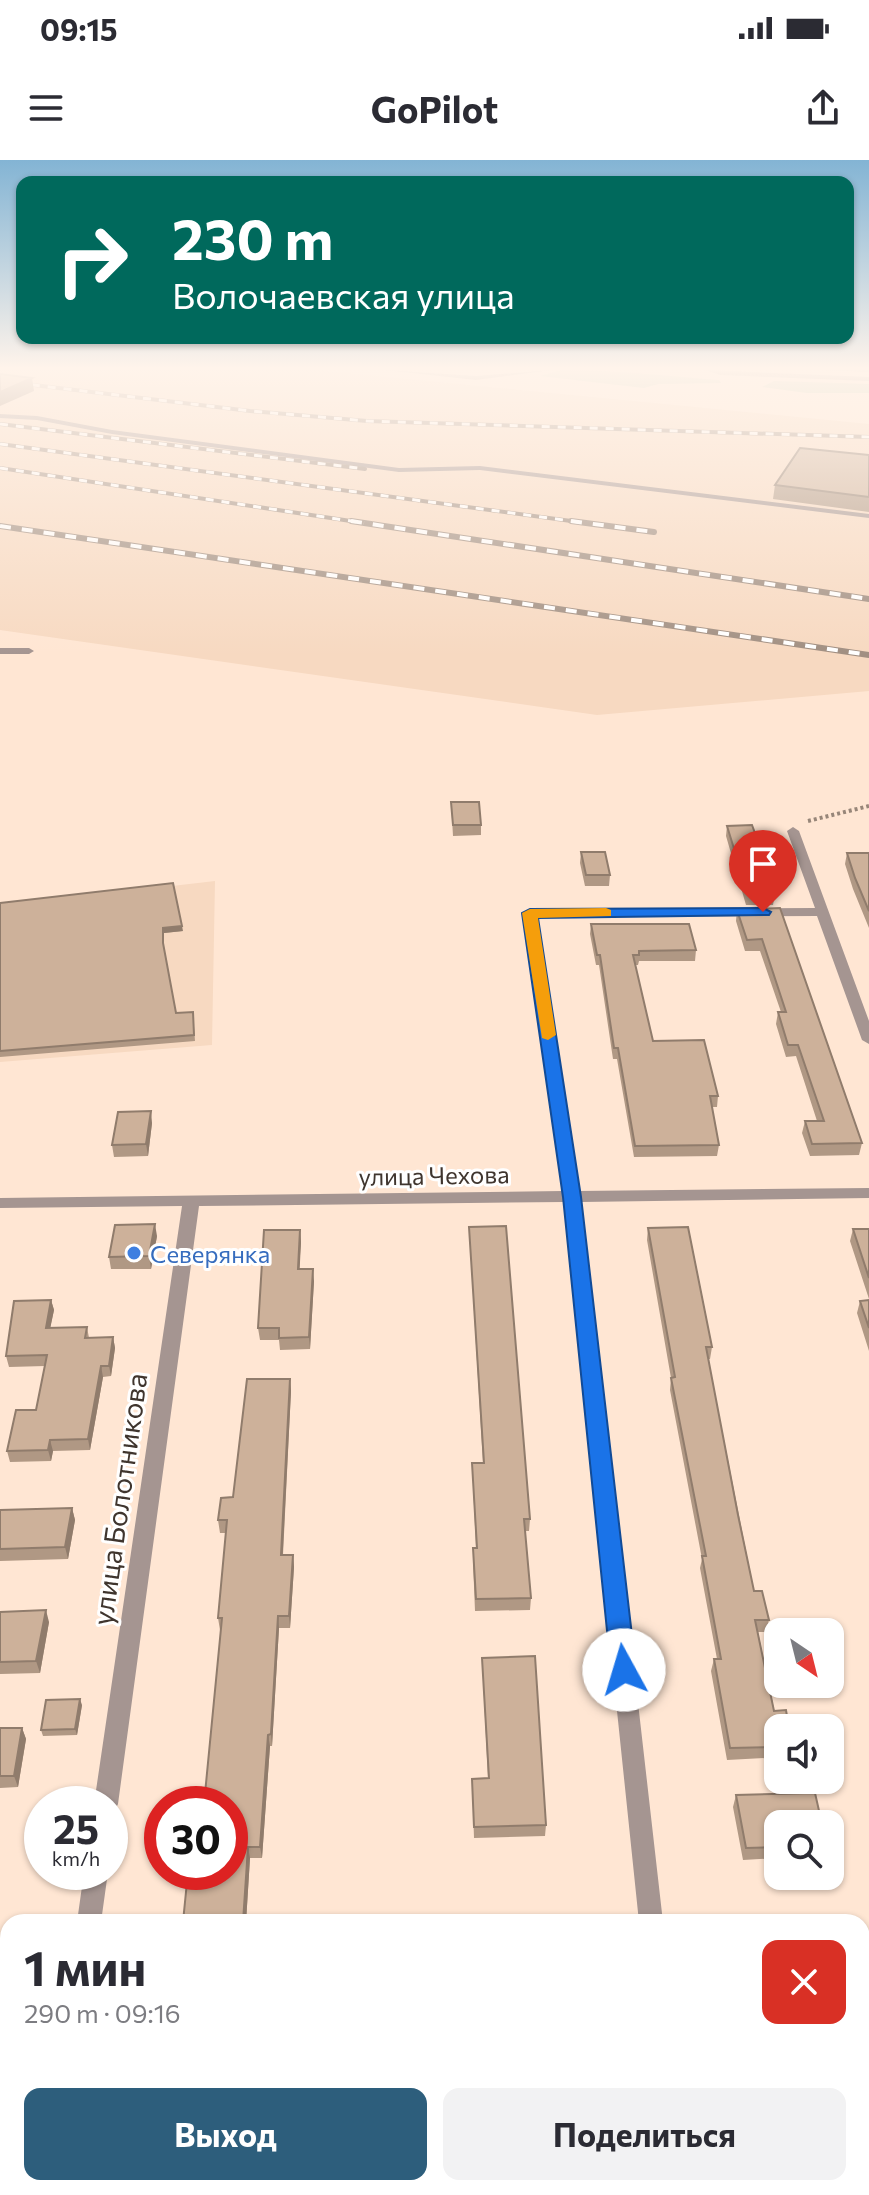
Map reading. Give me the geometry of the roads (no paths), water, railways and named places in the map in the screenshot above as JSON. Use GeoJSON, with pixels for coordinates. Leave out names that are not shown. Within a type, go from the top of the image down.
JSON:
{"type":"FeatureCollection","features":[{"type":"Feature","properties":{"kind":"street"},"geometry":{"type":"LineString","coordinates":[[361,465],[399,470],[480,468],[869,516]]}},
{"type":"Feature","properties":{"kind":"street"},"geometry":{"type":"LineString","coordinates":[[0,651],[29,651]]}},
{"type":"Feature","properties":{"kind":"street"},"geometry":{"type":"LineString","coordinates":[[793,831],[869,1040]]}},
{"type":"Feature","properties":{"kind":"street"},"geometry":{"type":"LineString","coordinates":[[650,1914],[572,1197],[530,913],[822,912]]}},
{"type":"Feature","properties":{"kind":"street","name":"улица Чехова"},"geometry":{"type":"LineString","coordinates":[[0,1203],[869,1193]]}},
{"type":"Feature","properties":{"kind":"street","name":"улица Болотникова"},"geometry":{"type":"LineString","coordinates":[[109,1786],[191,1202]]}},
{"type":"Feature","properties":{"kind":"street"},"geometry":{"type":"LineString","coordinates":[[90,1914],[93,1890]]}},
{"type":"Feature","properties":{"kind":"railway"},"geometry":{"type":"LineString","coordinates":[[156,465],[581,522]]}},
{"type":"Feature","properties":{"kind":"railway"},"geometry":{"type":"LineString","coordinates":[[332,465],[365,469]]}},
{"type":"Feature","properties":{"kind":"railway"},"geometry":{"type":"LineString","coordinates":[[0,468],[364,523]]}},
{"type":"Feature","properties":{"kind":"railway"},"geometry":{"type":"LineString","coordinates":[[351,521],[869,599]]}},
{"type":"Feature","properties":{"kind":"railway"},"geometry":{"type":"LineString","coordinates":[[571,521],[581,522]]}},
{"type":"Feature","properties":{"kind":"railway"},"geometry":{"type":"LineString","coordinates":[[581,522],[654,532]]}},
{"type":"Feature","properties":{"kind":"railway"},"geometry":{"type":"LineString","coordinates":[[581,522],[586,523]]}},
{"type":"Feature","properties":{"kind":"railway"},"geometry":{"type":"LineString","coordinates":[[0,526],[869,655]]}},
{"type":"Feature","properties":{"kind":"place","name":"Северянка"},"geometry":{"type":"Point","coordinates":[134,1253]}}]}
